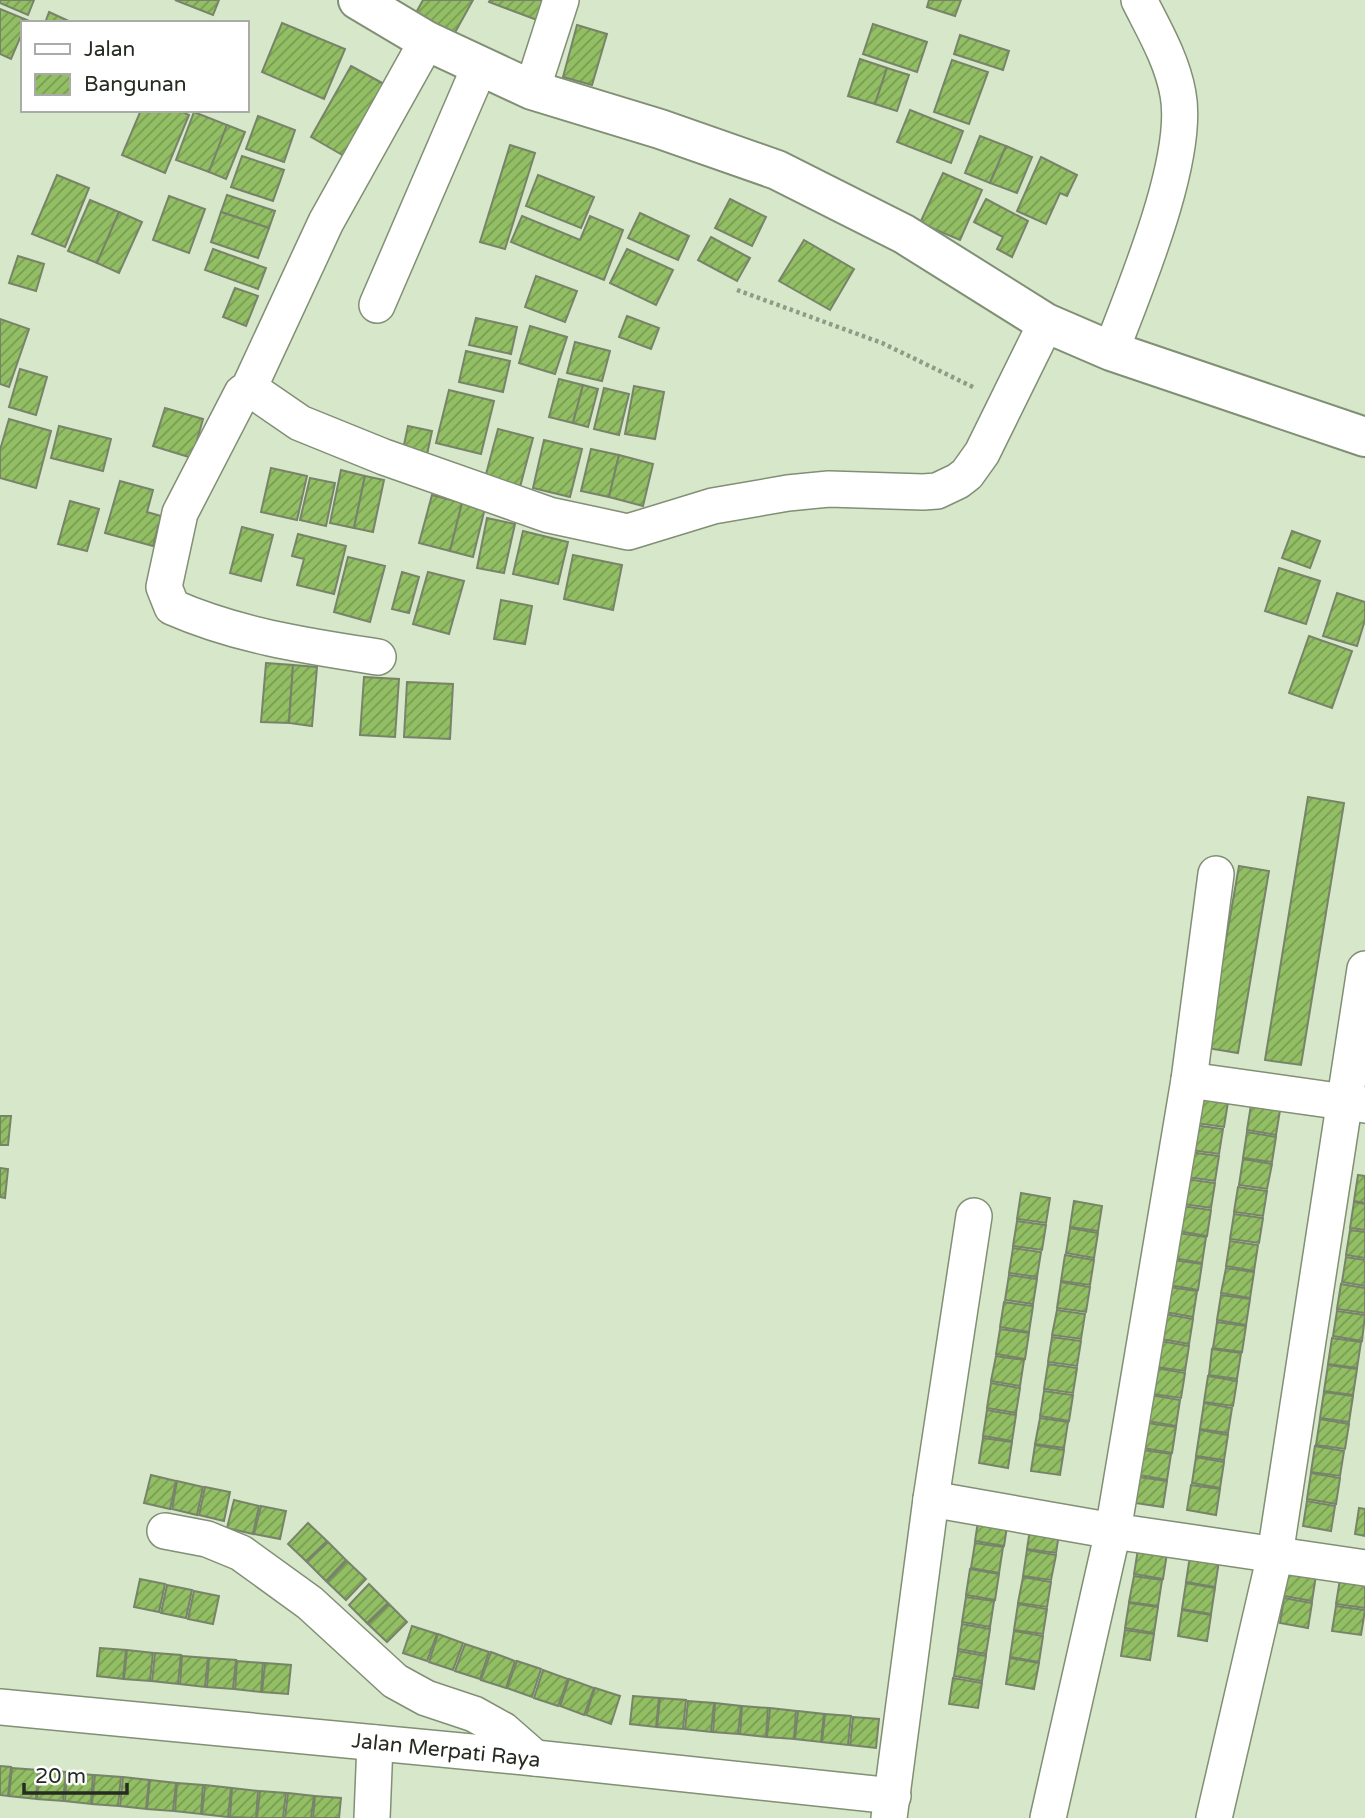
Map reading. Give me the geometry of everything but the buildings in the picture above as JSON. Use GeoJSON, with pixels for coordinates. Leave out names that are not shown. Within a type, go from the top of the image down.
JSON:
{"type":"FeatureCollection","features":[{"type":"Feature","properties":{"kind":"street"},"geometry":{"type":"LineString","coordinates":[[358,0],[427,41],[532,90],[660,129],[777,170],[904,234],[1046,323],[1111,351],[1365,437]]}},
{"type":"Feature","properties":{"kind":"street"},"geometry":{"type":"LineString","coordinates":[[532,90],[561,0]]}},
{"type":"Feature","properties":{"kind":"street"},"geometry":{"type":"LineString","coordinates":[[1111,351],[1156,226],[1178,136],[1178,95],[1167,54],[1139,0]]}},
{"type":"Feature","properties":{"kind":"street"},"geometry":{"type":"LineString","coordinates":[[378,657],[266,639],[201,620],[172,607],[164,587],[180,513],[242,393],[249,388],[326,222],[427,41]]}},
{"type":"Feature","properties":{"kind":"street"},"geometry":{"type":"LineString","coordinates":[[377,305],[480,66]]}},
{"type":"Feature","properties":{"kind":"street"},"geometry":{"type":"LineString","coordinates":[[249,388],[300,423],[384,457],[549,515],[628,532],[713,506],[788,493],[829,489],[923,492],[937,491],[958,481],[967,474],[982,453],[1046,323]]}},
{"type":"Feature","properties":{"kind":"street"},"geometry":{"type":"LineString","coordinates":[[1048,1818],[1113,1531],[1189,1080],[1216,874]]}},
{"type":"Feature","properties":{"kind":"street"},"geometry":{"type":"LineString","coordinates":[[1214,1818],[1275,1555],[1356,1103],[1365,970]]}},
{"type":"Feature","properties":{"kind":"street"},"geometry":{"type":"LineString","coordinates":[[1189,1080],[1356,1103]]}},
{"type":"Feature","properties":{"kind":"street"},"geometry":{"type":"LineString","coordinates":[[891,1807],[931,1499],[974,1216]]}},
{"type":"Feature","properties":{"kind":"street"},"geometry":{"type":"LineString","coordinates":[[931,1499],[1113,1531],[1365,1568]]}},
{"type":"Feature","properties":{"kind":"street"},"geometry":{"type":"LineString","coordinates":[[165,1531],[207,1539],[241,1553],[310,1603],[395,1681],[418,1694],[485,1720],[517,1740],[535,1758]]}},
{"type":"Feature","properties":{"kind":"street","name":"Jalan Merpati Raya"},"geometry":{"type":"LineString","coordinates":[[0,1707],[535,1758],[891,1807]]}},
{"type":"Feature","properties":{"kind":"street"},"geometry":{"type":"LineString","coordinates":[[372,1818],[375,1743]]}},
{"type":"Feature","properties":{"kind":"path"},"geometry":{"type":"LineString","coordinates":[[737,290],[882,344],[1007,404]]}}]}
